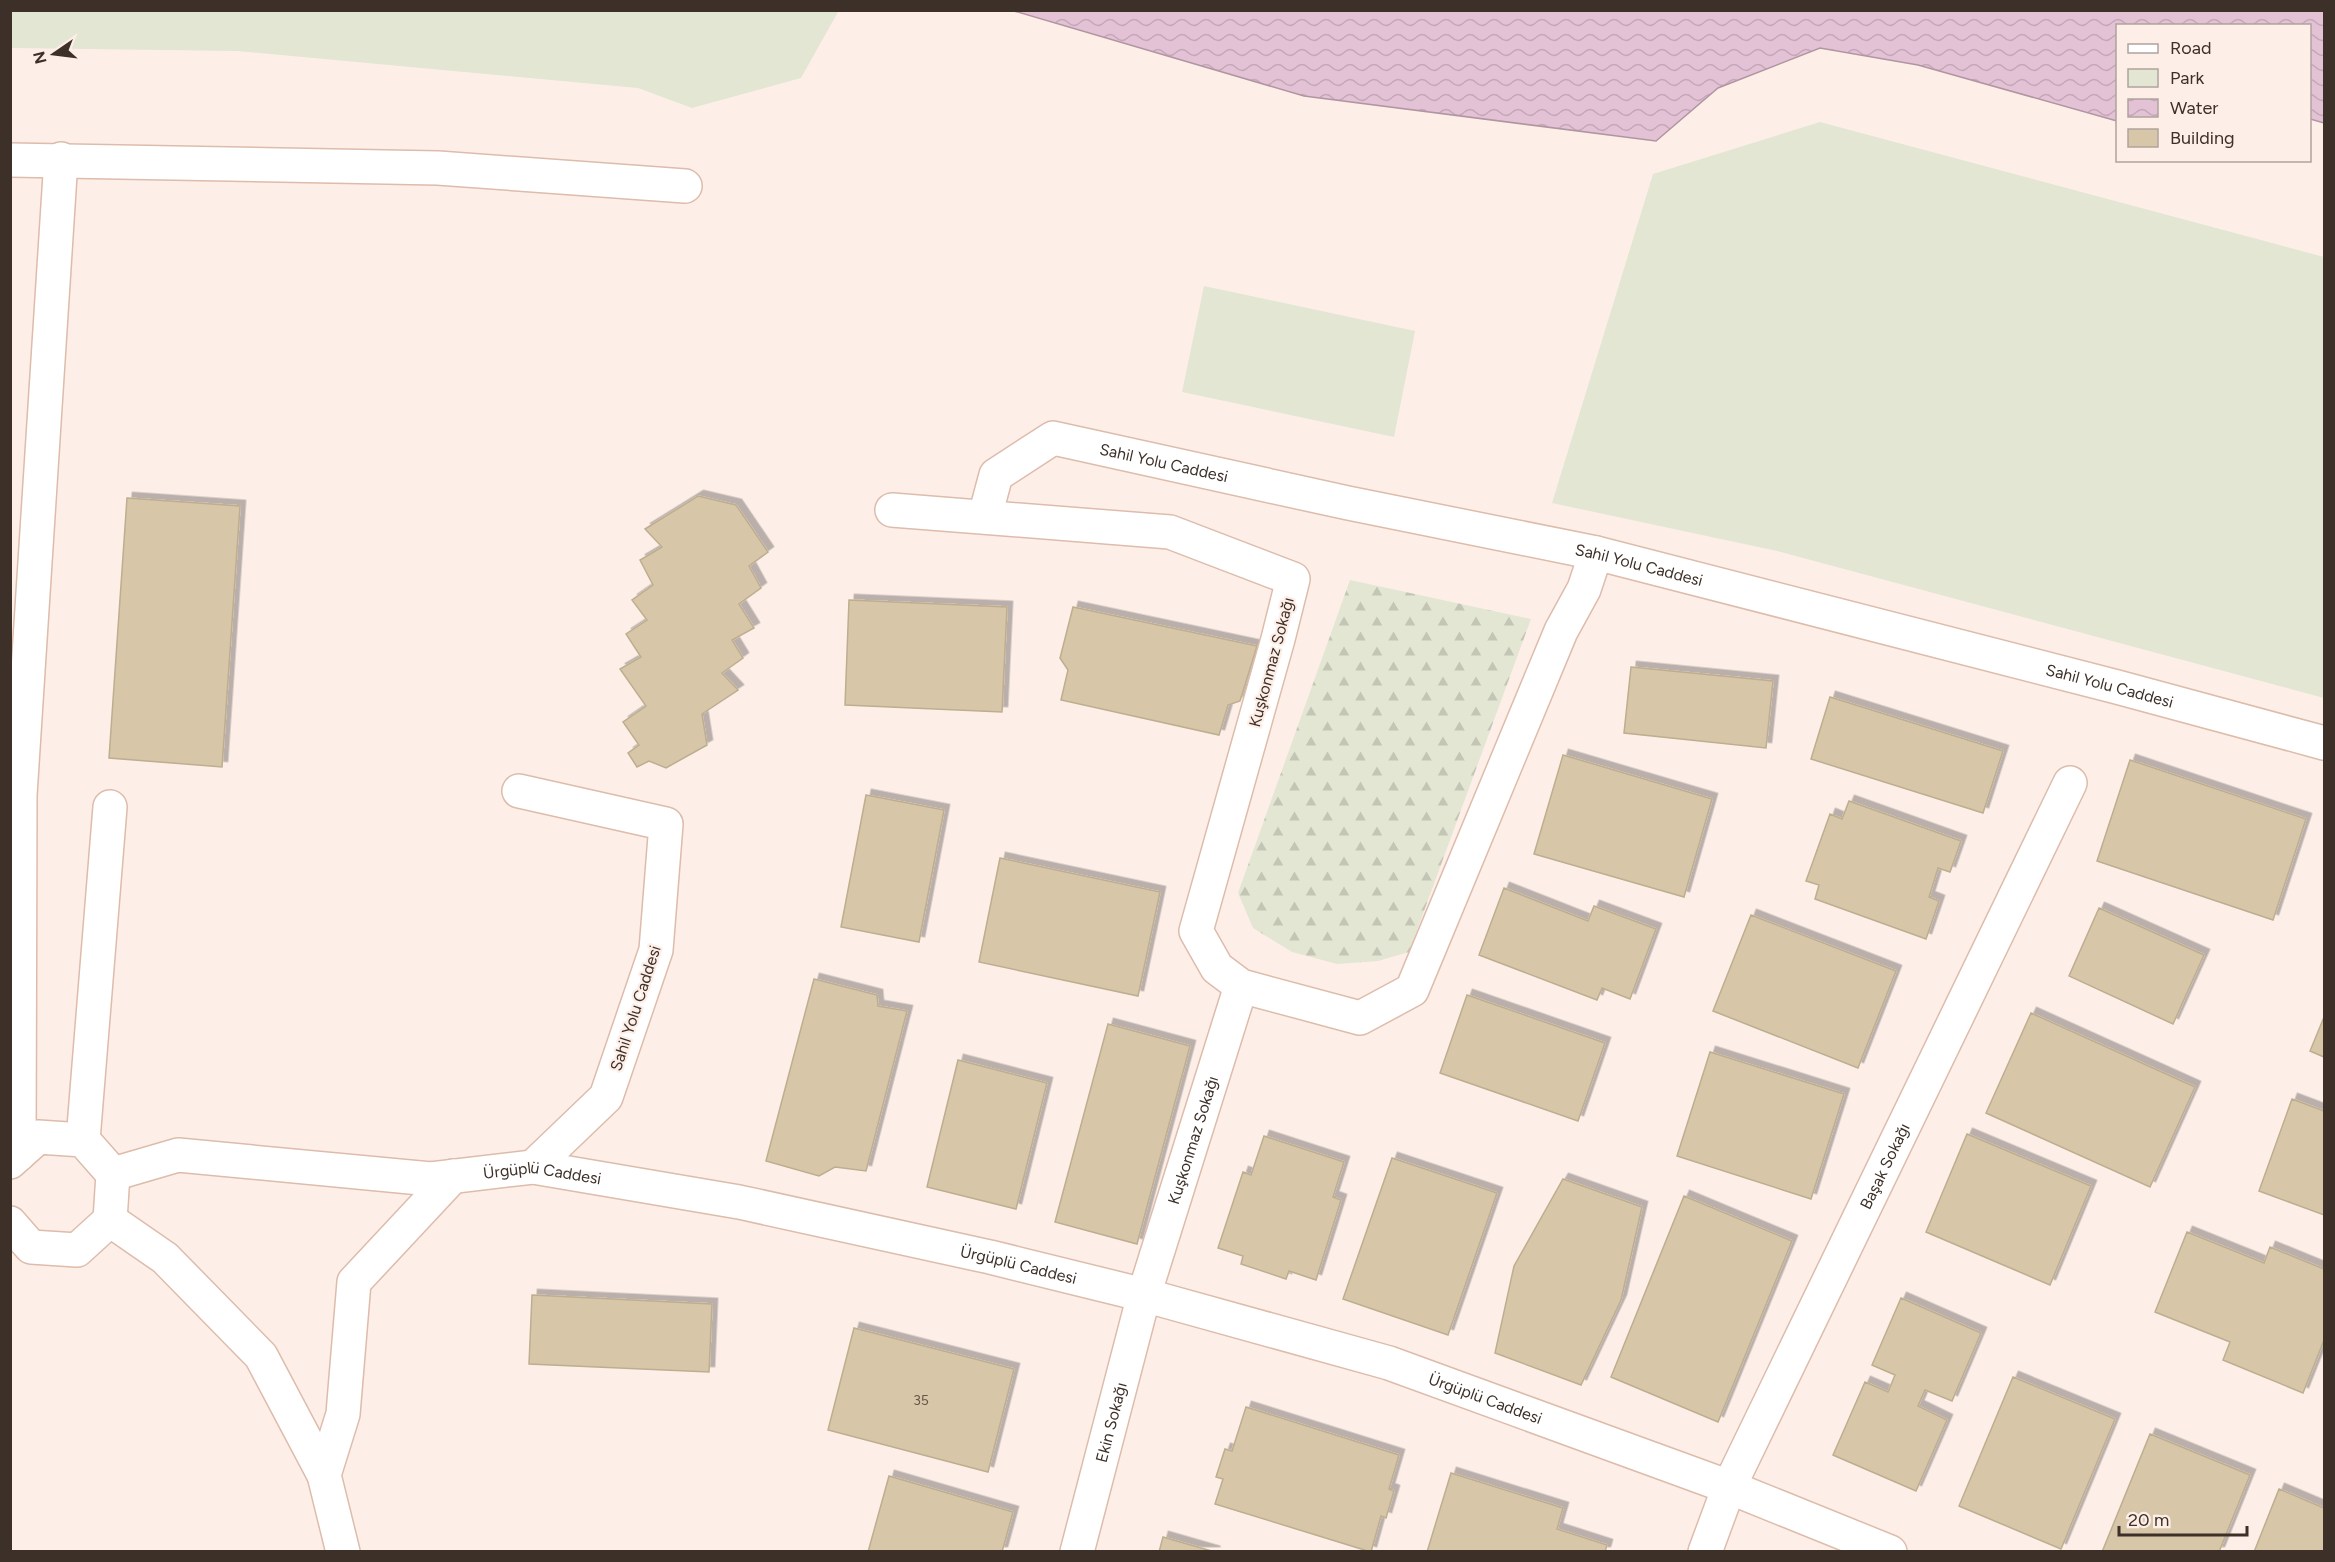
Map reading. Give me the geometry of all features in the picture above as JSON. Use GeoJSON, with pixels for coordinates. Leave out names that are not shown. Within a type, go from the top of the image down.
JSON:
{"type":"FeatureCollection","features":[{"type":"Feature","properties":{"kind":"street"},"geometry":{"type":"LineString","coordinates":[[10,160],[61,159],[438,168],[685,186]]}},
{"type":"Feature","properties":{"kind":"street"},"geometry":{"type":"LineString","coordinates":[[15,1158],[21,795],[61,159]]}},
{"type":"Feature","properties":{"kind":"street","name":"Sahil Yolu Caddesi"},"geometry":{"type":"LineString","coordinates":[[985,516],[996,475],[1053,438],[1348,503],[1596,553],[2325,743]]}},
{"type":"Feature","properties":{"kind":"street","name":"Kuşkonmaz Sokağı"},"geometry":{"type":"LineString","coordinates":[[892,510],[1170,532],[1293,579],[1196,931],[1217,968],[1241,986],[1360,1018],[1412,990],[1561,631],[1584,590],[1596,553]]}},
{"type":"Feature","properties":{"kind":"street","name":"Başak Sokağı"},"geometry":{"type":"LineString","coordinates":[[1705,1551],[1729,1487],[2070,783]]}},
{"type":"Feature","properties":{"kind":"street","name":"Sahil Yolu Caddesi"},"geometry":{"type":"LineString","coordinates":[[519,791],[666,824],[656,950],[606,1097],[532,1167]]}},
{"type":"Feature","properties":{"kind":"street"},"geometry":{"type":"LineString","coordinates":[[83,1140],[110,807]]}},
{"type":"Feature","properties":{"kind":"street","name":"Kuşkonmaz Sokağı"},"geometry":{"type":"LineString","coordinates":[[1144,1295],[1241,986]]}},
{"type":"Feature","properties":{"kind":"street"},"geometry":{"type":"LineString","coordinates":[[10,1223],[31,1247],[77,1250],[110,1220],[113,1174],[83,1140],[38,1137],[15,1158]]}},
{"type":"Feature","properties":{"kind":"street","name":"Ürgüplü Caddesi"},"geometry":{"type":"LineString","coordinates":[[113,1174],[178,1155],[431,1179],[532,1167],[739,1202],[990,1257],[1144,1295],[1389,1363],[1729,1487],[1890,1551]]}},
{"type":"Feature","properties":{"kind":"street"},"geometry":{"type":"LineString","coordinates":[[324,1475],[343,1414],[354,1282],[453,1176]]}},
{"type":"Feature","properties":{"kind":"street"},"geometry":{"type":"LineString","coordinates":[[110,1220],[165,1258],[261,1356],[324,1475],[343,1551]]}},
{"type":"Feature","properties":{"kind":"street","name":"Ekin Sokağı"},"geometry":{"type":"LineString","coordinates":[[1077,1551],[1144,1295]]}},
{"type":"Feature","properties":{"kind":"green space"},"geometry":{"type":"Polygon","coordinates":[[[11,10],[836,10],[838,12],[801,78],[692,108],[638,88],[237,51],[11,48],[11,10]]]}},
{"type":"Feature","properties":{"kind":"green space"},"geometry":{"type":"Polygon","coordinates":[[[1820,122],[2324,257],[2324,698],[1777,551],[1552,503],[1653,174],[1820,122]]]}},
{"type":"Feature","properties":{"kind":"green space"},"geometry":{"type":"Polygon","coordinates":[[[1204,286],[1415,331],[1394,437],[1182,392],[1204,286]]]}},
{"type":"Feature","properties":{"kind":"green space"},"geometry":{"type":"Polygon","coordinates":[[[1350,580],[1531,619],[1409,952],[1378,961],[1337,964],[1292,952],[1253,928],[1238,893],[1350,580]]]}},
{"type":"Feature","properties":{"kind":"water"},"geometry":{"type":"Polygon","coordinates":[[[1014,11],[2324,11],[2324,123],[2311,119],[2311,24],[2116,24],[2116,121],[1918,65],[1820,48],[1718,88],[1656,141],[1304,96],[1014,11]]]}},
{"type":"Feature","properties":{"kind":"building"},"geometry":{"type":"Polygon","coordinates":[[[698,496],[736,505],[768,552],[749,566],[761,588],[739,604],[754,628],[732,640],[743,658],[722,673],[738,690],[702,714],[707,745],[666,768],[649,761],[637,767],[628,753],[639,745],[623,722],[646,706],[620,669],[641,657],[626,634],[647,620],[632,600],[653,585],[640,560],[662,547],[645,529],[698,496]]]}},
{"type":"Feature","properties":{"kind":"building"},"geometry":{"type":"Polygon","coordinates":[[[127,498],[240,506],[222,767],[109,758],[127,498]]]}},
{"type":"Feature","properties":{"kind":"building"},"geometry":{"type":"Polygon","coordinates":[[[849,600],[1007,607],[1002,712],[845,705],[849,600]]]}},
{"type":"Feature","properties":{"kind":"building"},"geometry":{"type":"Polygon","coordinates":[[[1073,607],[1257,646],[1240,701],[1228,705],[1219,735],[1061,700],[1068,670],[1060,658],[1073,607]]]}},
{"type":"Feature","properties":{"kind":"building"},"geometry":{"type":"Polygon","coordinates":[[[1631,667],[1773,681],[1766,748],[1624,733],[1631,667]]]}},
{"type":"Feature","properties":{"kind":"building"},"geometry":{"type":"Polygon","coordinates":[[[1830,697],[2003,751],[1983,813],[1811,759],[1830,697]]]}},
{"type":"Feature","properties":{"kind":"building"},"geometry":{"type":"Polygon","coordinates":[[[1563,755],[1712,799],[1684,897],[1534,854],[1563,755]]]}},
{"type":"Feature","properties":{"kind":"building"},"geometry":{"type":"Polygon","coordinates":[[[2130,760],[2306,819],[2273,920],[2097,861],[2130,760]]]}},
{"type":"Feature","properties":{"kind":"building"},"geometry":{"type":"Polygon","coordinates":[[[866,795],[944,810],[919,942],[841,927],[866,795]]]}},
{"type":"Feature","properties":{"kind":"building"},"geometry":{"type":"Polygon","coordinates":[[[1849,801],[1961,841],[1950,872],[1938,868],[1929,897],[1939,901],[1926,939],[1815,899],[1819,885],[1806,881],[1830,814],[1842,819],[1849,801]]]}},
{"type":"Feature","properties":{"kind":"building"},"geometry":{"type":"Polygon","coordinates":[[[1000,858],[1160,892],[1138,996],[979,962],[1000,858]]]}},
{"type":"Feature","properties":{"kind":"building"},"geometry":{"type":"Polygon","coordinates":[[[1504,888],[1588,921],[1594,906],[1656,929],[1630,999],[1602,988],[1597,1000],[1479,955],[1504,888]]]}},
{"type":"Feature","properties":{"kind":"building"},"geometry":{"type":"Polygon","coordinates":[[[2099,908],[2204,955],[2173,1024],[2069,976],[2099,908]]]}},
{"type":"Feature","properties":{"kind":"building"},"geometry":{"type":"Polygon","coordinates":[[[1751,915],[1896,971],[1858,1068],[1713,1011],[1751,915]]]}},
{"type":"Feature","properties":{"kind":"building"},"geometry":{"type":"Polygon","coordinates":[[[814,979],[877,995],[878,1006],[907,1011],[866,1171],[835,1167],[819,1176],[766,1161],[814,979]]]}},
{"type":"Feature","properties":{"kind":"building"},"geometry":{"type":"Polygon","coordinates":[[[1467,995],[1605,1043],[1578,1121],[1440,1073],[1467,995]]]}},
{"type":"Feature","properties":{"kind":"building"},"geometry":{"type":"Polygon","coordinates":[[[2031,1013],[2195,1087],[2150,1187],[1986,1113],[2031,1013]]]}},
{"type":"Feature","properties":{"kind":"building"},"geometry":{"type":"Polygon","coordinates":[[[2324,1017],[2324,1057],[2310,1051],[2324,1017]]]}},
{"type":"Feature","properties":{"kind":"building"},"geometry":{"type":"Polygon","coordinates":[[[1108,1024],[1190,1046],[1137,1244],[1055,1222],[1108,1024]]]}},
{"type":"Feature","properties":{"kind":"building"},"geometry":{"type":"Polygon","coordinates":[[[1710,1052],[1844,1094],[1811,1199],[1677,1156],[1710,1052]]]}},
{"type":"Feature","properties":{"kind":"building"},"geometry":{"type":"Polygon","coordinates":[[[958,1060],[1047,1083],[1016,1209],[927,1187],[958,1060]]]}},
{"type":"Feature","properties":{"kind":"building"},"geometry":{"type":"Polygon","coordinates":[[[2292,1099],[2324,1111],[2324,1215],[2259,1191],[2292,1099]]]}},
{"type":"Feature","properties":{"kind":"building"},"geometry":{"type":"Polygon","coordinates":[[[1967,1134],[2091,1186],[2050,1285],[1926,1232],[1967,1134]]]}},
{"type":"Feature","properties":{"kind":"building"},"geometry":{"type":"Polygon","coordinates":[[[1264,1136],[1344,1162],[1333,1197],[1341,1200],[1316,1280],[1289,1271],[1286,1279],[1241,1264],[1243,1256],[1218,1248],[1243,1172],[1251,1175],[1264,1136]]]}},
{"type":"Feature","properties":{"kind":"building"},"geometry":{"type":"Polygon","coordinates":[[[1392,1158],[1497,1193],[1448,1335],[1343,1299],[1392,1158]]]}},
{"type":"Feature","properties":{"kind":"building"},"geometry":{"type":"Polygon","coordinates":[[[1563,1179],[1642,1207],[1621,1300],[1581,1385],[1495,1353],[1514,1266],[1563,1179]]]}},
{"type":"Feature","properties":{"kind":"building"},"geometry":{"type":"Polygon","coordinates":[[[1684,1196],[1792,1241],[1718,1422],[1611,1377],[1684,1196]]]}},
{"type":"Feature","properties":{"kind":"building"},"geometry":{"type":"Polygon","coordinates":[[[2187,1232],[2264,1263],[2270,1247],[2324,1269],[2324,1340],[2303,1393],[2223,1360],[2230,1342],[2155,1312],[2187,1232]]]}},
{"type":"Feature","properties":{"kind":"building"},"geometry":{"type":"Polygon","coordinates":[[[532,1295],[712,1304],[709,1372],[529,1364],[532,1295]]]}},
{"type":"Feature","properties":{"kind":"building"},"geometry":{"type":"Polygon","coordinates":[[[1901,1298],[1981,1333],[1952,1401],[1925,1390],[1918,1406],[1947,1420],[1916,1491],[1833,1455],[1865,1382],[1888,1392],[1895,1375],[1872,1365],[1901,1298]]]}},
{"type":"Feature","properties":{"kind":"building"},"geometry":{"type":"Polygon","coordinates":[[[854,1328],[1014,1369],[988,1472],[828,1430],[854,1328]]]}},
{"type":"Feature","properties":{"kind":"building"},"geometry":{"type":"Polygon","coordinates":[[[2013,1377],[2115,1419],[2061,1549],[1959,1506],[2013,1377]]]}},
{"type":"Feature","properties":{"kind":"building"},"geometry":{"type":"Polygon","coordinates":[[[1246,1407],[1399,1455],[1389,1489],[1394,1491],[1386,1518],[1381,1516],[1371,1552],[1215,1504],[1223,1479],[1216,1477],[1225,1449],[1232,1451],[1246,1407]]]}},
{"type":"Feature","properties":{"kind":"building"},"geometry":{"type":"Polygon","coordinates":[[[2150,1434],[2250,1475],[2219,1552],[2102,1552],[2150,1434]]]}},
{"type":"Feature","properties":{"kind":"building"},"geometry":{"type":"Polygon","coordinates":[[[1451,1473],[1563,1508],[1557,1529],[1607,1545],[1605,1552],[1427,1552],[1451,1473]]]}},
{"type":"Feature","properties":{"kind":"building"},"geometry":{"type":"Polygon","coordinates":[[[889,1476],[1013,1512],[1002,1552],[868,1552],[889,1476]]]}},
{"type":"Feature","properties":{"kind":"building"},"geometry":{"type":"Polygon","coordinates":[[[2279,1489],[2324,1508],[2324,1552],[2254,1552],[2279,1489]]]}},
{"type":"Feature","properties":{"kind":"building"},"geometry":{"type":"Polygon","coordinates":[[[1163,1537],[1215,1552],[1159,1552],[1163,1537]]]}}]}
